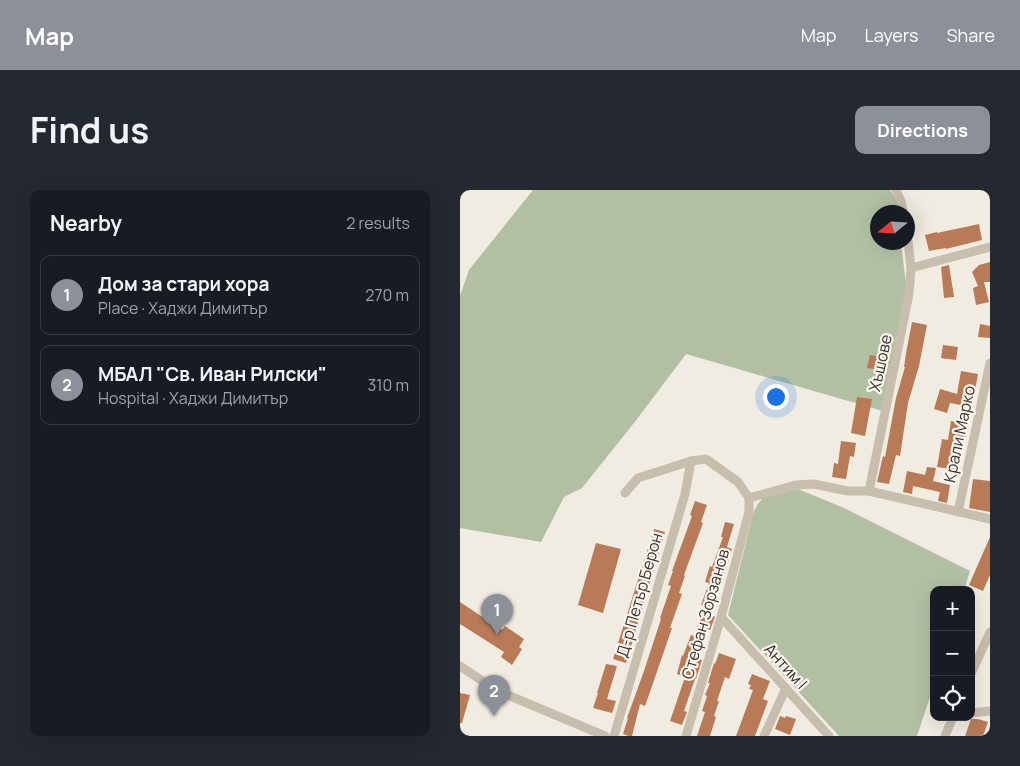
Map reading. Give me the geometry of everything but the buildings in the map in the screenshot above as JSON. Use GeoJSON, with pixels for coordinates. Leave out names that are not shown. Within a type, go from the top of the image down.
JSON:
{"type":"FeatureCollection","features":[{"type":"Feature","properties":{"kind":"street"},"geometry":{"type":"LineString","coordinates":[[896,190],[902,205]]}},
{"type":"Feature","properties":{"kind":"street"},"geometry":{"type":"LineString","coordinates":[[911,268],[990,246]]}},
{"type":"Feature","properties":{"kind":"street","name":"Хъшове"},"geometry":{"type":"LineString","coordinates":[[869,491],[910,294],[911,268],[909,250]]}},
{"type":"Feature","properties":{"kind":"street","name":"Крали Марко"},"geometry":{"type":"LineString","coordinates":[[958,512],[987,393],[990,363]]}},
{"type":"Feature","properties":{"kind":"street"},"geometry":{"type":"LineString","coordinates":[[625,493],[638,478],[691,461],[706,460],[738,482],[749,498],[796,485],[814,484],[848,491],[869,491],[990,519]]}},
{"type":"Feature","properties":{"kind":"street","name":"Д-р Петър Берон"},"geometry":{"type":"LineString","coordinates":[[614,736],[685,494],[691,461]]}},
{"type":"Feature","properties":{"kind":"street","name":"Стефан Зорзанов"},"geometry":{"type":"LineString","coordinates":[[686,736],[749,512],[749,498]]}},
{"type":"Feature","properties":{"kind":"street","name":"Антим I"},"geometry":{"type":"LineString","coordinates":[[721,617],[829,736]]}},
{"type":"Feature","properties":{"kind":"street"},"geometry":{"type":"LineString","coordinates":[[975,666],[989,637]]}},
{"type":"Feature","properties":{"kind":"street"},"geometry":{"type":"LineString","coordinates":[[460,666],[496,690],[591,733],[605,736]]}},
{"type":"Feature","properties":{"kind":"street"},"geometry":{"type":"LineString","coordinates":[[764,736],[786,688]]}},
{"type":"Feature","properties":{"kind":"street"},"geometry":{"type":"LineString","coordinates":[[975,713],[990,711]]}},
{"type":"Feature","properties":{"kind":"street"},"geometry":{"type":"LineString","coordinates":[[945,736],[951,721]]}},
{"type":"Feature","properties":{"kind":"green space"},"geometry":{"type":"Polygon","coordinates":[[[533,190],[890,190],[897,205],[870,205],[870,250],[902,250],[907,293],[883,411],[686,354],[582,488],[564,497],[541,542],[460,528],[460,296],[469,270],[533,190]]]}},
{"type":"Feature","properties":{"kind":"green space"},"geometry":{"type":"Polygon","coordinates":[[[798,489],[844,508],[970,571],[965,586],[930,586],[930,697],[917,736],[839,736],[728,615],[753,514],[763,498],[798,489]]]}},
{"type":"Feature","properties":{"kind":"place","name":"Дом за стари хора"},"geometry":{"type":"Point","coordinates":[497,635]}},
{"type":"Feature","properties":{"kind":"place","name":"МБАЛ \"Св. Иван Рилски\""},"geometry":{"type":"Point","coordinates":[494,716]}}]}
